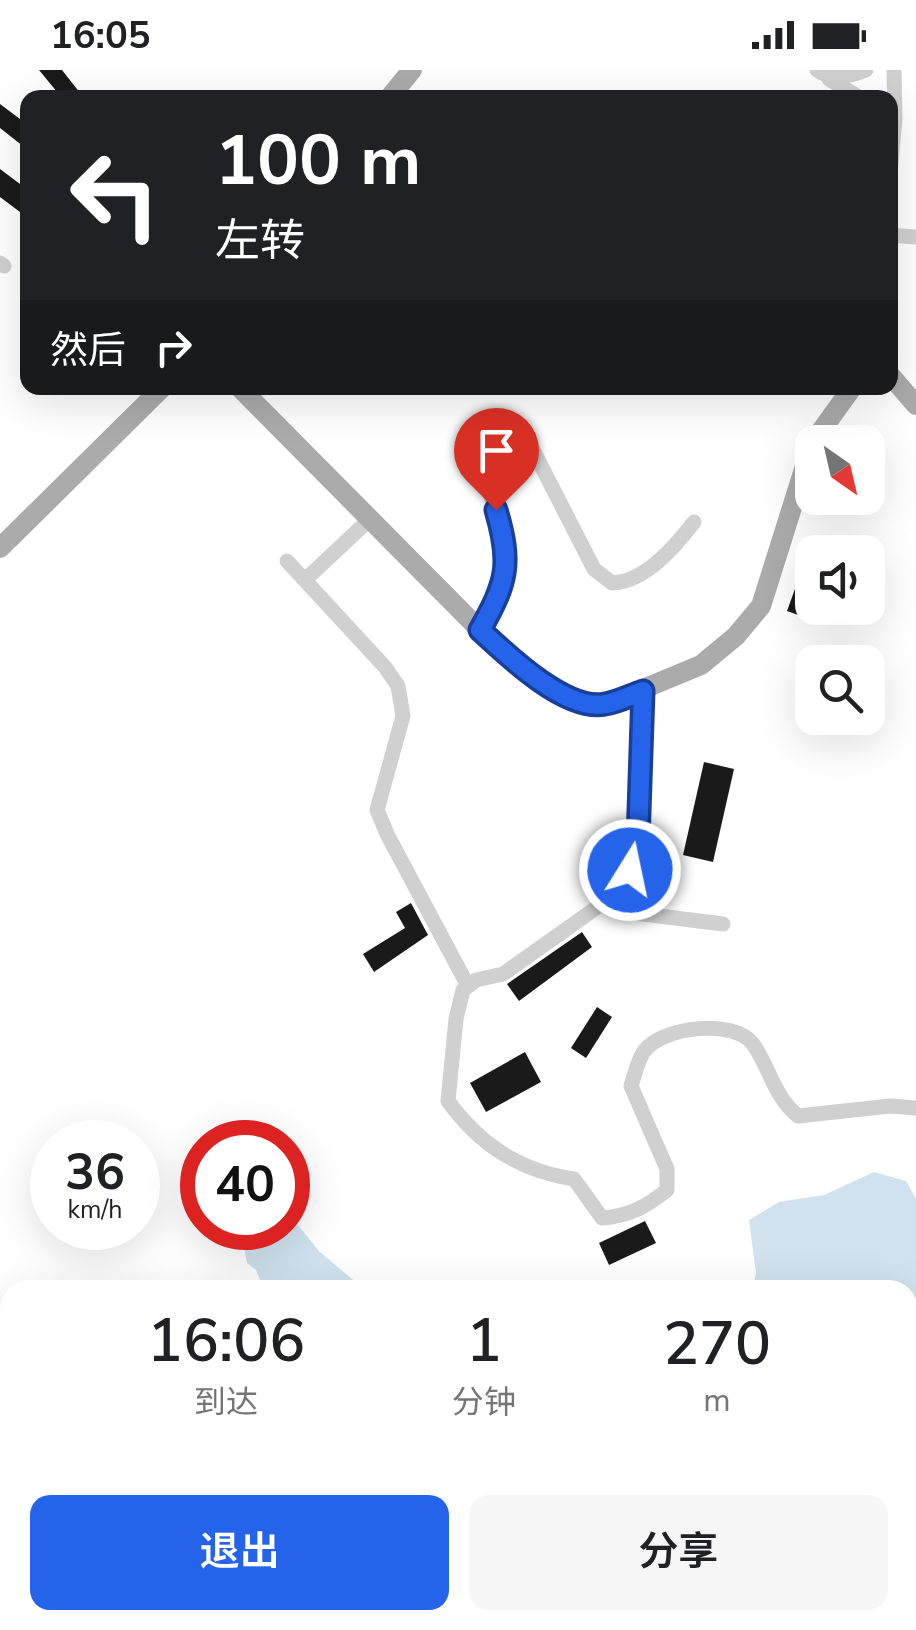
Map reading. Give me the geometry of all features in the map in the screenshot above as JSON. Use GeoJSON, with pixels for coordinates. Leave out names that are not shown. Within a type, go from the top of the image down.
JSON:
{"type":"FeatureCollection","features":[{"type":"Feature","properties":{"kind":"main road"},"geometry":{"type":"LineString","coordinates":[[898,384],[916,405]]}},
{"type":"Feature","properties":{"kind":"main road"},"geometry":{"type":"LineString","coordinates":[[1,543],[155,395]]}},
{"type":"Feature","properties":{"kind":"main road"},"geometry":{"type":"LineString","coordinates":[[247,395],[526,672],[566,696],[602,706],[701,665],[736,636],[762,606],[795,501]]}},
{"type":"Feature","properties":{"kind":"main road"},"geometry":{"type":"LineString","coordinates":[[826,425],[847,395]]}},
{"type":"Feature","properties":{"kind":"street"},"geometry":{"type":"LineString","coordinates":[[820,72],[845,77],[866,70]]}},
{"type":"Feature","properties":{"kind":"street"},"geometry":{"type":"LineString","coordinates":[[820,72],[848,90]]}},
{"type":"Feature","properties":{"kind":"street"},"geometry":{"type":"LineString","coordinates":[[480,630],[506,578],[507,552],[481,470],[481,449],[490,441],[512,433],[528,440],[594,568],[612,584],[622,583],[674,549],[694,522]]}},
{"type":"Feature","properties":{"kind":"street"},"geometry":{"type":"LineString","coordinates":[[304,580],[370,520]]}},
{"type":"Feature","properties":{"kind":"street"},"geometry":{"type":"LineString","coordinates":[[287,561],[398,686],[404,716],[378,810],[468,986]]}},
{"type":"Feature","properties":{"kind":"street"},"geometry":{"type":"LineString","coordinates":[[643,691],[638,841],[630,870],[606,901],[503,974],[476,980],[462,990],[448,1101],[463,1122],[506,1158],[529,1169],[574,1179],[602,1218],[646,1207],[667,1190],[667,1169],[631,1086],[647,1047],[669,1035],[705,1028],[730,1029],[751,1041],[778,1093],[798,1116],[890,1106],[916,1108]]}},
{"type":"Feature","properties":{"kind":"street"},"geometry":{"type":"LineString","coordinates":[[606,901],[618,911],[723,924]]}},
{"type":"Feature","properties":{"kind":"water"},"geometry":{"type":"Polygon","coordinates":[[[874,1172],[906,1181],[916,1199],[916,1280],[754,1280],[749,1220],[779,1202],[824,1195],[874,1172]]]}},
{"type":"Feature","properties":{"kind":"water"},"geometry":{"type":"Polygon","coordinates":[[[310,1240],[353,1280],[260,1280],[247,1263],[244,1250],[310,1250],[310,1240]]]}},
{"type":"Feature","properties":{"kind":"building"},"geometry":{"type":"Polygon","coordinates":[[[39,70],[62,70],[78,90],[55,90],[39,70]]]}},
{"type":"Feature","properties":{"kind":"building"},"geometry":{"type":"Polygon","coordinates":[[[0,104],[20,119],[20,144],[0,128],[0,104]]]}},
{"type":"Feature","properties":{"kind":"building"},"geometry":{"type":"Polygon","coordinates":[[[0,169],[20,184],[20,212],[0,197],[0,169]]]}},
{"type":"Feature","properties":{"kind":"building"},"geometry":{"type":"Polygon","coordinates":[[[795,589],[795,614],[787,611],[795,589]]]}},
{"type":"Feature","properties":{"kind":"building"},"geometry":{"type":"Polygon","coordinates":[[[704,762],[734,769],[713,862],[683,855],[704,762]]]}},
{"type":"Feature","properties":{"kind":"building"},"geometry":{"type":"Polygon","coordinates":[[[411,903],[428,935],[374,972],[363,954],[405,928],[396,912],[411,903]]]}},
{"type":"Feature","properties":{"kind":"building"},"geometry":{"type":"Polygon","coordinates":[[[582,932],[592,947],[519,1001],[507,984],[582,932]]]}},
{"type":"Feature","properties":{"kind":"building"},"geometry":{"type":"Polygon","coordinates":[[[597,1007],[612,1017],[586,1058],[571,1048],[597,1007]]]}},
{"type":"Feature","properties":{"kind":"building"},"geometry":{"type":"Polygon","coordinates":[[[525,1052],[541,1082],[486,1112],[470,1083],[525,1052]]]}},
{"type":"Feature","properties":{"kind":"building"},"geometry":{"type":"Polygon","coordinates":[[[645,1221],[656,1243],[609,1265],[599,1243],[645,1221]]]}},
{"type":"Feature","properties":{"kind":"route"},"geometry":{"type":"LineString","coordinates":[[496,510],[507,552],[506,578],[480,630],[526,672],[566,696],[602,706],[643,691],[638,841],[630,870]]}}]}
